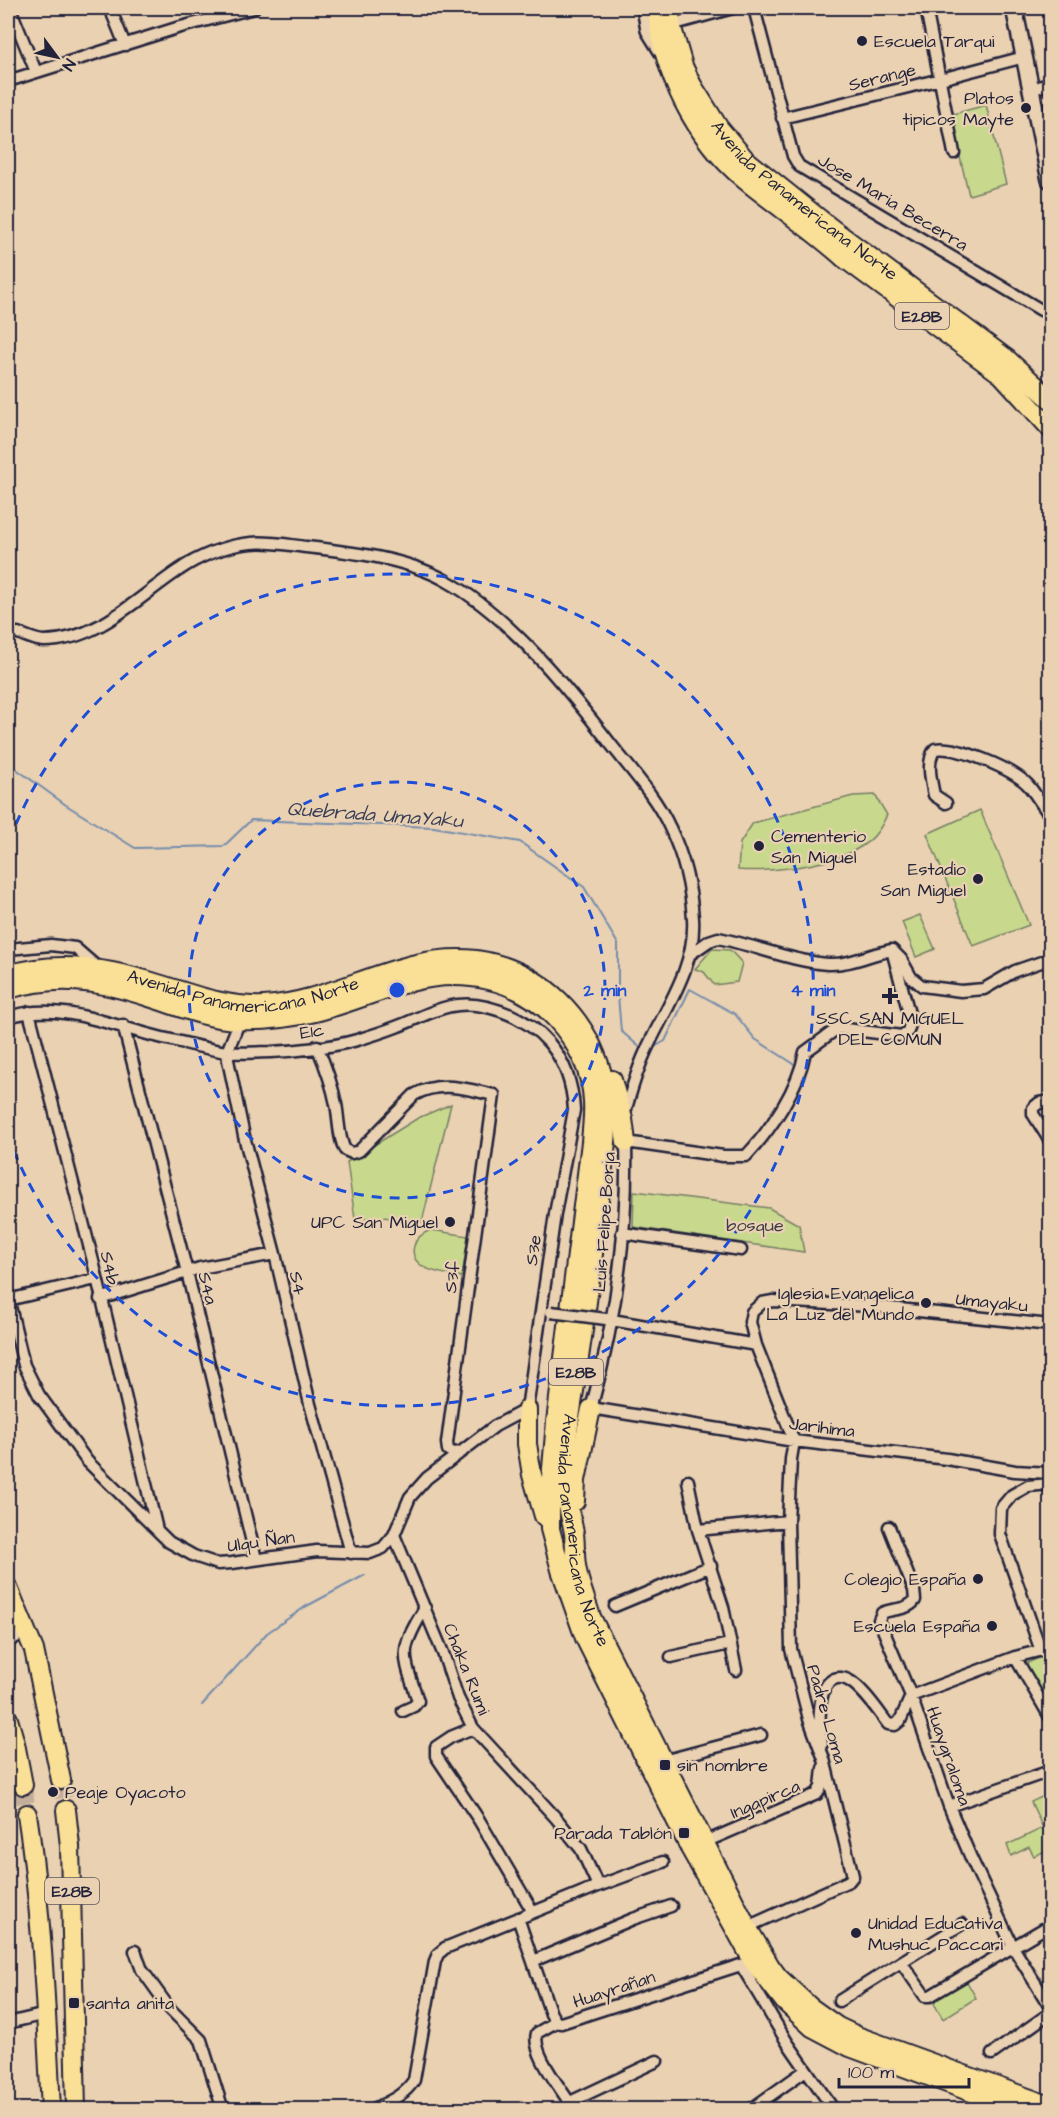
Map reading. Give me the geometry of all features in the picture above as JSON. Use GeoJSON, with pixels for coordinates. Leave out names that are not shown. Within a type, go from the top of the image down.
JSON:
{"type":"FeatureCollection","features":[{"type":"Feature","properties":{"kind":"highway","name":"Avenida Panamericana Norte"},"geometry":{"type":"LineString","coordinates":[[657,8],[658,30],[677,91],[712,147],[742,178],[844,258],[1002,375],[1050,428]]}},
{"type":"Feature","properties":{"kind":"highway","name":"Avenida Panamericana Norte"},"geometry":{"type":"LineString","coordinates":[[670,16],[682,66],[719,128],[745,159],[831,228],[1007,359],[1050,399]]}},
{"type":"Feature","properties":{"kind":"highway","name":"Avenida Panamericana Norte"},"geometry":{"type":"LineString","coordinates":[[8,975],[21,971],[68,967],[103,971],[142,979],[182,993],[217,1001],[264,1006],[324,994],[415,964],[446,960],[478,961],[513,970],[536,982],[572,1013],[581,1025],[598,1062],[606,1101],[605,1150],[585,1316],[572,1395],[564,1474],[567,1508],[574,1530],[576,1568],[591,1617],[747,1927],[778,1977],[810,2007],[838,2027],[1050,2106]]}},
{"type":"Feature","properties":{"kind":"highway","name":"Avenida Panamericana Norte"},"geometry":{"type":"LineString","coordinates":[[8,989],[50,981],[94,982],[199,1014],[240,1020],[313,1013],[413,981],[464,975],[519,990],[551,1013],[569,1035],[590,1082],[593,1100],[593,1117],[556,1422],[550,1491],[550,1530],[561,1570],[585,1638],[747,1963],[812,2027],[830,2038],[1020,2109]]}},
{"type":"Feature","properties":{"kind":"highway"},"geometry":{"type":"LineString","coordinates":[[598,1062],[615,1086],[626,1142]]}},
{"type":"Feature","properties":{"kind":"highway"},"geometry":{"type":"LineString","coordinates":[[527,1409],[527,1444],[532,1475],[550,1530]]}},
{"type":"Feature","properties":{"kind":"highway"},"geometry":{"type":"LineString","coordinates":[[574,1530],[576,1480],[591,1409]]}},
{"type":"Feature","properties":{"kind":"highway"},"geometry":{"type":"LineString","coordinates":[[8,1587],[34,1650],[61,1780]]}},
{"type":"Feature","properties":{"kind":"highway"},"geometry":{"type":"LineString","coordinates":[[8,1719],[23,1785]]}},
{"type":"Feature","properties":{"kind":"highway","name":"E28B"},"geometry":{"type":"LineString","coordinates":[[66,1810],[70,1846],[76,2109]]}},
{"type":"Feature","properties":{"kind":"highway","name":"E28B"},"geometry":{"type":"LineString","coordinates":[[27,1814],[33,1851],[45,1976],[51,2109]]}},
{"type":"Feature","properties":{"kind":"street"},"geometry":{"type":"LineString","coordinates":[[10,8],[36,72]]}},
{"type":"Feature","properties":{"kind":"street"},"geometry":{"type":"LineString","coordinates":[[110,8],[125,45]]}},
{"type":"Feature","properties":{"kind":"street"},"geometry":{"type":"LineString","coordinates":[[8,81],[177,28],[254,8]]}},
{"type":"Feature","properties":{"kind":"street","name":"Avenida Panamericana Norte"},"geometry":{"type":"LineString","coordinates":[[645,8],[649,30],[665,56]]}},
{"type":"Feature","properties":{"kind":"street"},"geometry":{"type":"LineString","coordinates":[[670,16],[733,8]]}},
{"type":"Feature","properties":{"kind":"street","name":"Jose Maria Becerra"},"geometry":{"type":"LineString","coordinates":[[754,8],[782,118],[793,156],[799,165],[1050,314]]}},
{"type":"Feature","properties":{"kind":"street"},"geometry":{"type":"LineString","coordinates":[[926,8],[954,153]]}},
{"type":"Feature","properties":{"kind":"street"},"geometry":{"type":"LineString","coordinates":[[1014,8],[1050,180]]}},
{"type":"Feature","properties":{"kind":"street","name":"Serange"},"geometry":{"type":"LineString","coordinates":[[782,118],[941,80],[1024,57]]}},
{"type":"Feature","properties":{"kind":"street"},"geometry":{"type":"LineString","coordinates":[[1031,90],[1050,83]]}},
{"type":"Feature","properties":{"kind":"street"},"geometry":{"type":"LineString","coordinates":[[18,633],[43,641],[80,636],[113,618],[182,568],[226,548],[252,543],[365,553],[443,578],[465,592],[516,635],[568,690],[642,783],[669,826],[688,872],[693,921],[689,955],[677,990],[646,1052],[623,1119]]}},
{"type":"Feature","properties":{"kind":"street"},"geometry":{"type":"LineString","coordinates":[[946,803],[934,795],[930,767],[931,755],[935,749],[942,747],[982,758],[1007,769],[1028,784],[1050,815]]}},
{"type":"Feature","properties":{"kind":"street"},"geometry":{"type":"LineString","coordinates":[[689,955],[709,941],[718,938],[828,964],[857,960],[874,953],[892,950],[902,959],[911,977],[922,986],[961,991],[984,989],[1015,971],[1050,959]]}},
{"type":"Feature","properties":{"kind":"street"},"geometry":{"type":"LineString","coordinates":[[8,949],[51,945],[75,948],[103,971]]}},
{"type":"Feature","properties":{"kind":"street","name":"Luis Felipe Borja"},"geometry":{"type":"LineString","coordinates":[[591,1409],[598,1382],[622,1233],[627,1182],[626,1142],[723,1156],[746,1156],[769,1128],[793,1087],[802,1068],[805,1052],[838,1028],[902,1036],[908,1031],[911,1021],[892,950]]}},
{"type":"Feature","properties":{"kind":"street","name":"E1c"},"geometry":{"type":"LineString","coordinates":[[8,1017],[30,1012],[84,1016],[156,1036],[227,1052],[278,1052],[365,1037],[452,1005],[488,1007],[518,1018],[543,1036],[556,1051],[567,1071],[573,1096]]}},
{"type":"Feature","properties":{"kind":"street","name":"S4b"},"geometry":{"type":"LineString","coordinates":[[30,1012],[157,1530]]}},
{"type":"Feature","properties":{"kind":"street"},"geometry":{"type":"LineString","coordinates":[[227,1052],[240,1020]]}},
{"type":"Feature","properties":{"kind":"street","name":"S4a"},"geometry":{"type":"LineString","coordinates":[[123,1025],[187,1272],[256,1559]]}},
{"type":"Feature","properties":{"kind":"street","name":"S3f"},"geometry":{"type":"LineString","coordinates":[[317,1046],[336,1102],[342,1143],[345,1150],[352,1153],[358,1151],[414,1095],[425,1089],[438,1086],[462,1088],[494,1095],[448,1422],[448,1450],[453,1453],[462,1452]]}},
{"type":"Feature","properties":{"kind":"street","name":"S4"},"geometry":{"type":"LineString","coordinates":[[227,1052],[244,1136],[275,1254],[310,1404],[351,1553]]}},
{"type":"Feature","properties":{"kind":"street","name":"S3e"},"geometry":{"type":"LineString","coordinates":[[527,1409],[546,1312],[555,1214],[574,1110],[573,1096]]}},
{"type":"Feature","properties":{"kind":"street"},"geometry":{"type":"LineString","coordinates":[[1050,1101],[1040,1103],[1033,1108],[1033,1114],[1050,1141]]}},
{"type":"Feature","properties":{"kind":"street"},"geometry":{"type":"LineString","coordinates":[[622,1233],[741,1250]]}},
{"type":"Feature","properties":{"kind":"street"},"geometry":{"type":"LineString","coordinates":[[100,1299],[187,1272],[275,1254]]}},
{"type":"Feature","properties":{"kind":"street"},"geometry":{"type":"LineString","coordinates":[[8,1300],[96,1279]]}},
{"type":"Feature","properties":{"kind":"street","name":"Ulqu Ñan"},"geometry":{"type":"LineString","coordinates":[[8,1300],[24,1365],[39,1395],[87,1461],[169,1542],[194,1556],[219,1564],[317,1551],[370,1553],[383,1548],[394,1535],[410,1497],[427,1478],[495,1426],[527,1409]]}},
{"type":"Feature","properties":{"kind":"street","name":"Umayaku"},"geometry":{"type":"LineString","coordinates":[[756,1345],[750,1322],[752,1312],[762,1303],[773,1301],[871,1306],[1050,1325]]}},
{"type":"Feature","properties":{"kind":"street"},"geometry":{"type":"LineString","coordinates":[[546,1312],[609,1319],[756,1345],[794,1441]]}},
{"type":"Feature","properties":{"kind":"street","name":"Jarihima"},"geometry":{"type":"LineString","coordinates":[[591,1409],[794,1441],[946,1459],[1015,1471],[1050,1473]]}},
{"type":"Feature","properties":{"kind":"street","name":"Padre Loma"},"geometry":{"type":"LineString","coordinates":[[747,1927],[849,1881],[853,1876],[824,1759],[809,1719],[791,1649],[788,1521],[794,1441]]}},
{"type":"Feature","properties":{"kind":"street"},"geometry":{"type":"LineString","coordinates":[[688,1481],[698,1530],[723,1607],[736,1670]]}},
{"type":"Feature","properties":{"kind":"street"},"geometry":{"type":"LineString","coordinates":[[911,1696],[1046,1649],[1000,1534],[1002,1508],[1012,1495],[1028,1486],[1050,1485]]}},
{"type":"Feature","properties":{"kind":"street"},"geometry":{"type":"LineString","coordinates":[[698,1530],[788,1521]]}},
{"type":"Feature","properties":{"kind":"street","name":"Huaygraloma"},"geometry":{"type":"LineString","coordinates":[[889,1527],[914,1590],[915,1600],[906,1608],[882,1613],[879,1620],[911,1696],[949,1806],[971,1858],[1013,1947],[1050,2007]]}},
{"type":"Feature","properties":{"kind":"street","name":"Chaka Rumi"},"geometry":{"type":"LineString","coordinates":[[394,1535],[425,1608],[458,1698],[473,1728],[575,1841],[598,1886]]}},
{"type":"Feature","properties":{"kind":"street"},"geometry":{"type":"LineString","coordinates":[[615,1606],[711,1566]]}},
{"type":"Feature","properties":{"kind":"street"},"geometry":{"type":"LineString","coordinates":[[403,1712],[417,1704],[418,1701],[405,1660],[405,1648],[425,1608]]}},
{"type":"Feature","properties":{"kind":"street"},"geometry":{"type":"LineString","coordinates":[[8,1642],[27,1630]]}},
{"type":"Feature","properties":{"kind":"street"},"geometry":{"type":"LineString","coordinates":[[671,1657],[730,1644]]}},
{"type":"Feature","properties":{"kind":"street"},"geometry":{"type":"LineString","coordinates":[[1015,1658],[1050,1717]]}},
{"type":"Feature","properties":{"kind":"street","name":"Ingapirca"},"geometry":{"type":"LineString","coordinates":[[705,1842],[818,1794],[824,1759],[821,1739],[822,1696],[825,1686],[835,1678],[846,1678],[856,1685],[888,1724],[895,1725],[900,1721],[911,1696]]}},
{"type":"Feature","properties":{"kind":"street"},"geometry":{"type":"LineString","coordinates":[[473,1728],[451,1737],[436,1747],[436,1756],[479,1820],[533,1912]]}},
{"type":"Feature","properties":{"kind":"street"},"geometry":{"type":"LineString","coordinates":[[663,1761],[761,1735]]}},
{"type":"Feature","properties":{"kind":"street"},"geometry":{"type":"LineString","coordinates":[[949,1806],[1050,1771]]}},
{"type":"Feature","properties":{"kind":"street"},"geometry":{"type":"LineString","coordinates":[[372,2109],[398,2097],[409,2088],[414,2080],[434,1967],[438,1954],[445,1948],[663,1862]]}},
{"type":"Feature","properties":{"kind":"street"},"geometry":{"type":"LineString","coordinates":[[533,1961],[633,1919],[671,1906]]}},
{"type":"Feature","properties":{"kind":"street","name":"Huayrañan"},"geometry":{"type":"LineString","coordinates":[[518,1918],[551,2014],[556,2022],[561,2023],[747,1963]]}},
{"type":"Feature","properties":{"kind":"street"},"geometry":{"type":"LineString","coordinates":[[840,2001],[962,1924]]}},
{"type":"Feature","properties":{"kind":"street"},"geometry":{"type":"LineString","coordinates":[[901,1962],[927,1997],[1050,1925]]}},
{"type":"Feature","properties":{"kind":"street"},"geometry":{"type":"LineString","coordinates":[[135,1951],[142,1970],[170,2009],[201,2040],[224,2109]]}},
{"type":"Feature","properties":{"kind":"street"},"geometry":{"type":"LineString","coordinates":[[747,1963],[772,2019],[834,2109]]}},
{"type":"Feature","properties":{"kind":"street"},"geometry":{"type":"LineString","coordinates":[[992,2054],[1050,2013]]}},
{"type":"Feature","properties":{"kind":"street"},"geometry":{"type":"LineString","coordinates":[[8,2023],[46,2014]]}},
{"type":"Feature","properties":{"kind":"street"},"geometry":{"type":"LineString","coordinates":[[556,2022],[537,2032],[535,2040],[543,2063],[572,2106],[657,2061]]}},
{"type":"Feature","properties":{"kind":"street"},"geometry":{"type":"LineString","coordinates":[[750,2109],[806,2070]]}},
{"type":"Feature","properties":{"kind":"street"},"geometry":{"type":"LineString","coordinates":[[979,2109],[995,2100]]}},
{"type":"Feature","properties":{"kind":"green space"},"geometry":{"type":"Polygon","coordinates":[[[986,105],[1006,184],[969,195],[950,115],[986,105]]]}},
{"type":"Feature","properties":{"kind":"green space"},"geometry":{"type":"Polygon","coordinates":[[[875,795],[887,815],[878,831],[867,842],[852,851],[834,859],[793,868],[738,870],[740,843],[753,823],[853,796],[875,795]]]}},
{"type":"Feature","properties":{"kind":"green space","name":"Estadio San Miguel"},"geometry":{"type":"Polygon","coordinates":[[[980,810],[1029,925],[973,946],[927,834],[980,810]]]}},
{"type":"Feature","properties":{"kind":"green space"},"geometry":{"type":"Polygon","coordinates":[[[920,915],[935,949],[916,957],[902,922],[920,915]]]}},
{"type":"Feature","properties":{"kind":"green space"},"geometry":{"type":"Polygon","coordinates":[[[712,949],[730,950],[742,963],[737,982],[714,985],[704,972],[695,969],[712,949]]]}},
{"type":"Feature","properties":{"kind":"green space"},"geometry":{"type":"Polygon","coordinates":[[[451,1104],[422,1222],[383,1217],[355,1219],[347,1162],[418,1118],[451,1104]]]}},
{"type":"Feature","properties":{"kind":"green space","name":"bosque"},"geometry":{"type":"Polygon","coordinates":[[[634,1191],[769,1208],[799,1225],[804,1252],[633,1227],[634,1191]]]}},
{"type":"Feature","properties":{"kind":"green space"},"geometry":{"type":"Polygon","coordinates":[[[431,1230],[468,1236],[462,1277],[430,1270],[416,1261],[413,1254],[416,1240],[431,1230]]]}},
{"type":"Feature","properties":{"kind":"green space"},"geometry":{"type":"Polygon","coordinates":[[[1050,1653],[1050,1712],[1023,1665],[1050,1653]]]}},
{"type":"Feature","properties":{"kind":"green space"},"geometry":{"type":"Polygon","coordinates":[[[1050,1793],[1050,1849],[1034,1856],[1029,1847],[1011,1856],[1007,1845],[1043,1828],[1031,1802],[1050,1793]]]}},
{"type":"Feature","properties":{"kind":"green space"},"geometry":{"type":"Polygon","coordinates":[[[966,1980],[976,1998],[943,2019],[932,2000],[966,1980]]]}},
{"type":"Feature","properties":{"kind":"waterway","name":"Quebrada UmaYaku"},"geometry":{"type":"LineString","coordinates":[[8,763],[66,805],[135,848],[224,846],[251,820],[434,827],[520,842],[584,887],[618,944],[621,1031],[643,1050]]}},
{"type":"Feature","properties":{"kind":"waterway","name":"Quebrada UmaYaku"},"geometry":{"type":"LineString","coordinates":[[651,1049],[665,1041],[690,989],[735,1014],[755,1039],[794,1064]]}},
{"type":"Feature","properties":{"kind":"waterway"},"geometry":{"type":"LineString","coordinates":[[202,1705],[267,1633],[305,1607],[365,1575]]}},
{"type":"Feature","properties":{"kind":"waterway"},"geometry":{"type":"LineString","coordinates":[[436,2110],[439,2106]]}},
{"type":"Feature","properties":{"kind":"tunnel"},"geometry":{"type":"LineString","coordinates":[[61,1780],[66,1810]]}},
{"type":"Feature","properties":{"kind":"tunnel"},"geometry":{"type":"LineString","coordinates":[[23,1785],[27,1814]]}},
{"type":"Feature","properties":{"kind":"place","name":"Escuela Tarqui"},"geometry":{"type":"Point","coordinates":[862,41]}},
{"type":"Feature","properties":{"kind":"place","name":"Platos tipicos Mayte"},"geometry":{"type":"Point","coordinates":[1026,108]}},
{"type":"Feature","properties":{"kind":"place","name":"Cementerio San Miguel"},"geometry":{"type":"Point","coordinates":[759,846]}},
{"type":"Feature","properties":{"kind":"place","name":"Estadio San Miguel"},"geometry":{"type":"Point","coordinates":[978,879]}},
{"type":"Feature","properties":{"kind":"place","name":"SSC SAN MIGUEL DEL COMUN"},"geometry":{"type":"Point","coordinates":[890,996]}},
{"type":"Feature","properties":{"kind":"place","name":"UPC San Miguel"},"geometry":{"type":"Point","coordinates":[450,1222]}},
{"type":"Feature","properties":{"kind":"place","name":"Iglesia Evangelica La Luz del Mundo"},"geometry":{"type":"Point","coordinates":[926,1303]}},
{"type":"Feature","properties":{"kind":"place","name":"Colegio España"},"geometry":{"type":"Point","coordinates":[978,1579]}},
{"type":"Feature","properties":{"kind":"place","name":"Escuela España"},"geometry":{"type":"Point","coordinates":[992,1626]}},
{"type":"Feature","properties":{"kind":"place","name":"sin nombre"},"geometry":{"type":"Point","coordinates":[665,1765]}},
{"type":"Feature","properties":{"kind":"place","name":"Peaje Oyacoto"},"geometry":{"type":"Point","coordinates":[53,1792]}},
{"type":"Feature","properties":{"kind":"place","name":"Parada Tablón"},"geometry":{"type":"Point","coordinates":[684,1833]}},
{"type":"Feature","properties":{"kind":"place","name":"Unidad Educativa Mushuc Paccari"},"geometry":{"type":"Point","coordinates":[856,1933]}},
{"type":"Feature","properties":{"kind":"place","name":"santa anita"},"geometry":{"type":"Point","coordinates":[74,2003]}}]}
